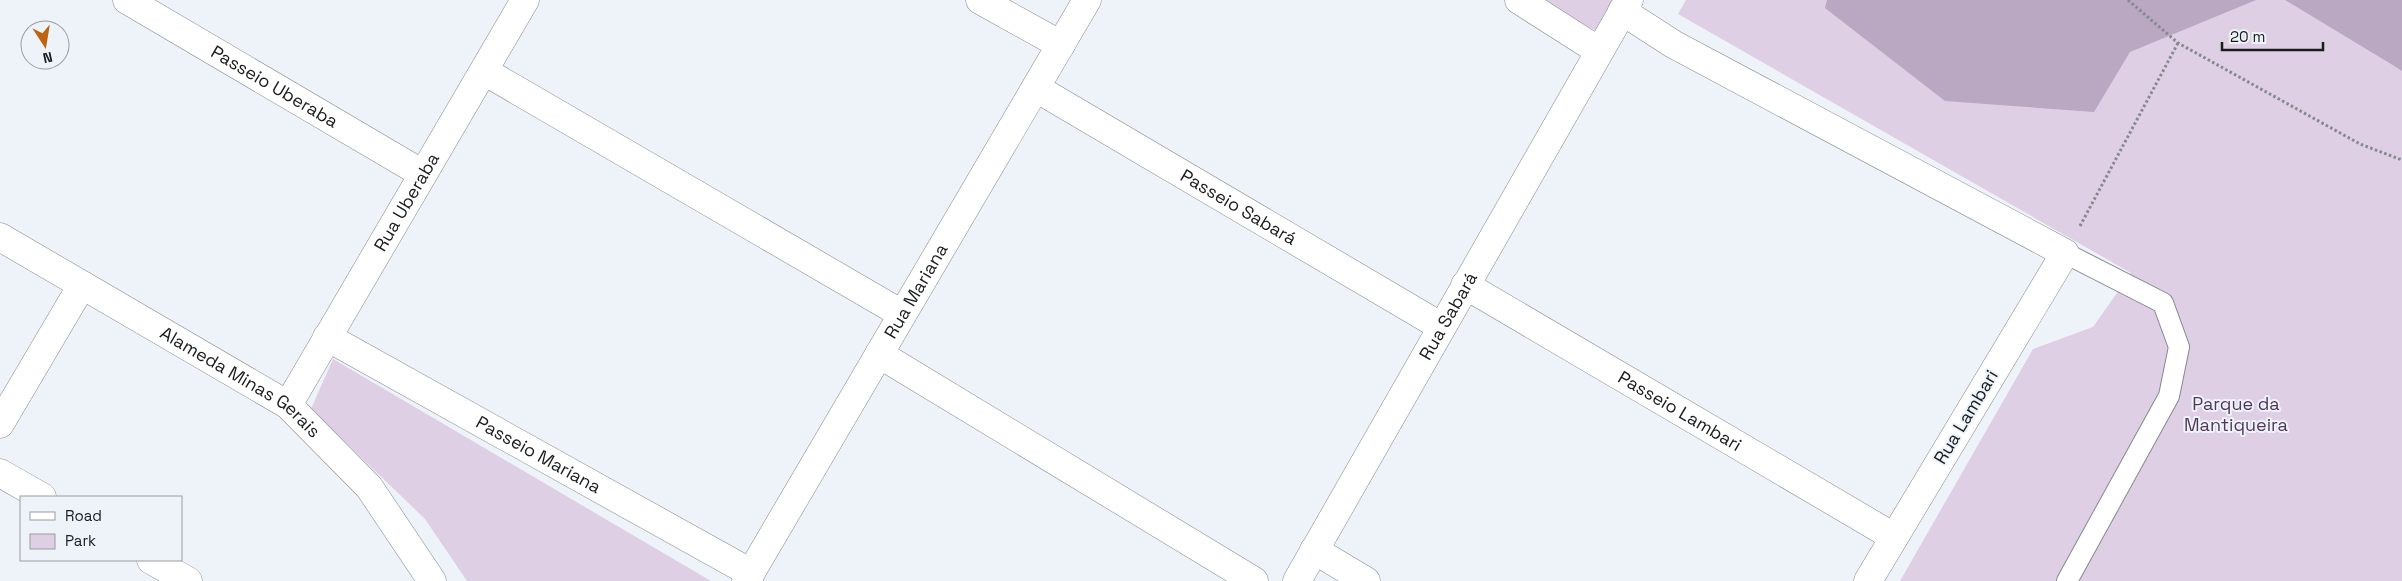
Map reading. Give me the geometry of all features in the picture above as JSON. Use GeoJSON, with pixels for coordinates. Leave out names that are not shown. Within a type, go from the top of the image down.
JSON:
{"type":"FeatureCollection","features":[{"type":"Feature","properties":{"kind":"street","name":"Passeio Uberaba"},"geometry":{"type":"LineString","coordinates":[[127,0],[423,174]]}},
{"type":"Feature","properties":{"kind":"street","name":"Rua Uberaba"},"geometry":{"type":"LineString","coordinates":[[288,405],[526,0]]}},
{"type":"Feature","properties":{"kind":"street"},"geometry":{"type":"LineString","coordinates":[[980,0],[1060,45]]}},
{"type":"Feature","properties":{"kind":"street","name":"Rua Mariana"},"geometry":{"type":"LineString","coordinates":[[748,577],[1087,0]]}},
{"type":"Feature","properties":{"kind":"street"},"geometry":{"type":"LineString","coordinates":[[1519,0],[1599,50]]}},
{"type":"Feature","properties":{"kind":"street"},"geometry":{"type":"LineString","coordinates":[[1626,6],[1673,44],[2065,253]]}},
{"type":"Feature","properties":{"kind":"street","name":"Rua Sabará"},"geometry":{"type":"LineString","coordinates":[[1296,581],[1599,50],[1626,6]]}},
{"type":"Feature","properties":{"kind":"street"},"geometry":{"type":"LineString","coordinates":[[484,71],[902,314]]}},
{"type":"Feature","properties":{"kind":"street","name":"Passeio Sabará"},"geometry":{"type":"LineString","coordinates":[[1036,88],[1442,327]]}},
{"type":"Feature","properties":{"kind":"street","name":"Alameda Minas Gerais"},"geometry":{"type":"LineString","coordinates":[[0,237],[288,405],[369,487],[432,581]]}},
{"type":"Feature","properties":{"kind":"street","name":"Rua Lambari"},"geometry":{"type":"LineString","coordinates":[[1868,581],[2065,253]]}},
{"type":"Feature","properties":{"kind":"street"},"geometry":{"type":"LineString","coordinates":[[0,424],[82,285]]}},
{"type":"Feature","properties":{"kind":"street","name":"Passeio Lambari"},"geometry":{"type":"LineString","coordinates":[[1465,285],[1894,537]]}},
{"type":"Feature","properties":{"kind":"street","name":"Passeio Mariana"},"geometry":{"type":"LineString","coordinates":[[327,337],[748,577]]}},
{"type":"Feature","properties":{"kind":"street"},"geometry":{"type":"LineString","coordinates":[[879,354],[1254,581]]}},
{"type":"Feature","properties":{"kind":"street"},"geometry":{"type":"LineString","coordinates":[[0,473],[40,496]]}},
{"type":"Feature","properties":{"kind":"street"},"geometry":{"type":"LineString","coordinates":[[1314,550],[1366,581]]}},
{"type":"Feature","properties":{"kind":"street"},"geometry":{"type":"LineString","coordinates":[[153,561],[188,581]]}},
{"type":"Feature","properties":{"kind":"lane"},"geometry":{"type":"LineString","coordinates":[[2065,253],[2163,303],[2179,348],[2169,396],[2067,581]]}},
{"type":"Feature","properties":{"kind":"path"},"geometry":{"type":"LineString","coordinates":[[2128,0],[2178,43],[2360,144],[2402,160]]}},
{"type":"Feature","properties":{"kind":"path"},"geometry":{"type":"LineString","coordinates":[[2065,253],[2178,43]]}},
{"type":"Feature","properties":{"kind":"green space"},"geometry":{"type":"Polygon","coordinates":[[[1544,0],[1615,0],[1597,31],[1564,15],[1544,0]]]}},
{"type":"Feature","properties":{"kind":"green space","name":"Parque da Mantiqueira"},"geometry":{"type":"Polygon","coordinates":[[[1686,0],[2402,0],[2402,581],[1900,581],[2033,349],[2093,327],[2131,273],[1678,14],[1686,0]]]}},
{"type":"Feature","properties":{"kind":"green space"},"geometry":{"type":"Polygon","coordinates":[[[333,359],[711,581],[467,581],[425,519],[311,409],[333,359]]]}},
{"type":"Feature","properties":{"kind":"shaded area"},"geometry":{"type":"Polygon","coordinates":[[[1827,0],[2256,0],[2130,52],[2094,112],[1945,101],[1825,8],[1827,0]]]}},
{"type":"Feature","properties":{"kind":"shaded area"},"geometry":{"type":"Polygon","coordinates":[[[2285,0],[2402,0],[2402,71],[2396,67],[2285,0]]]}}]}
